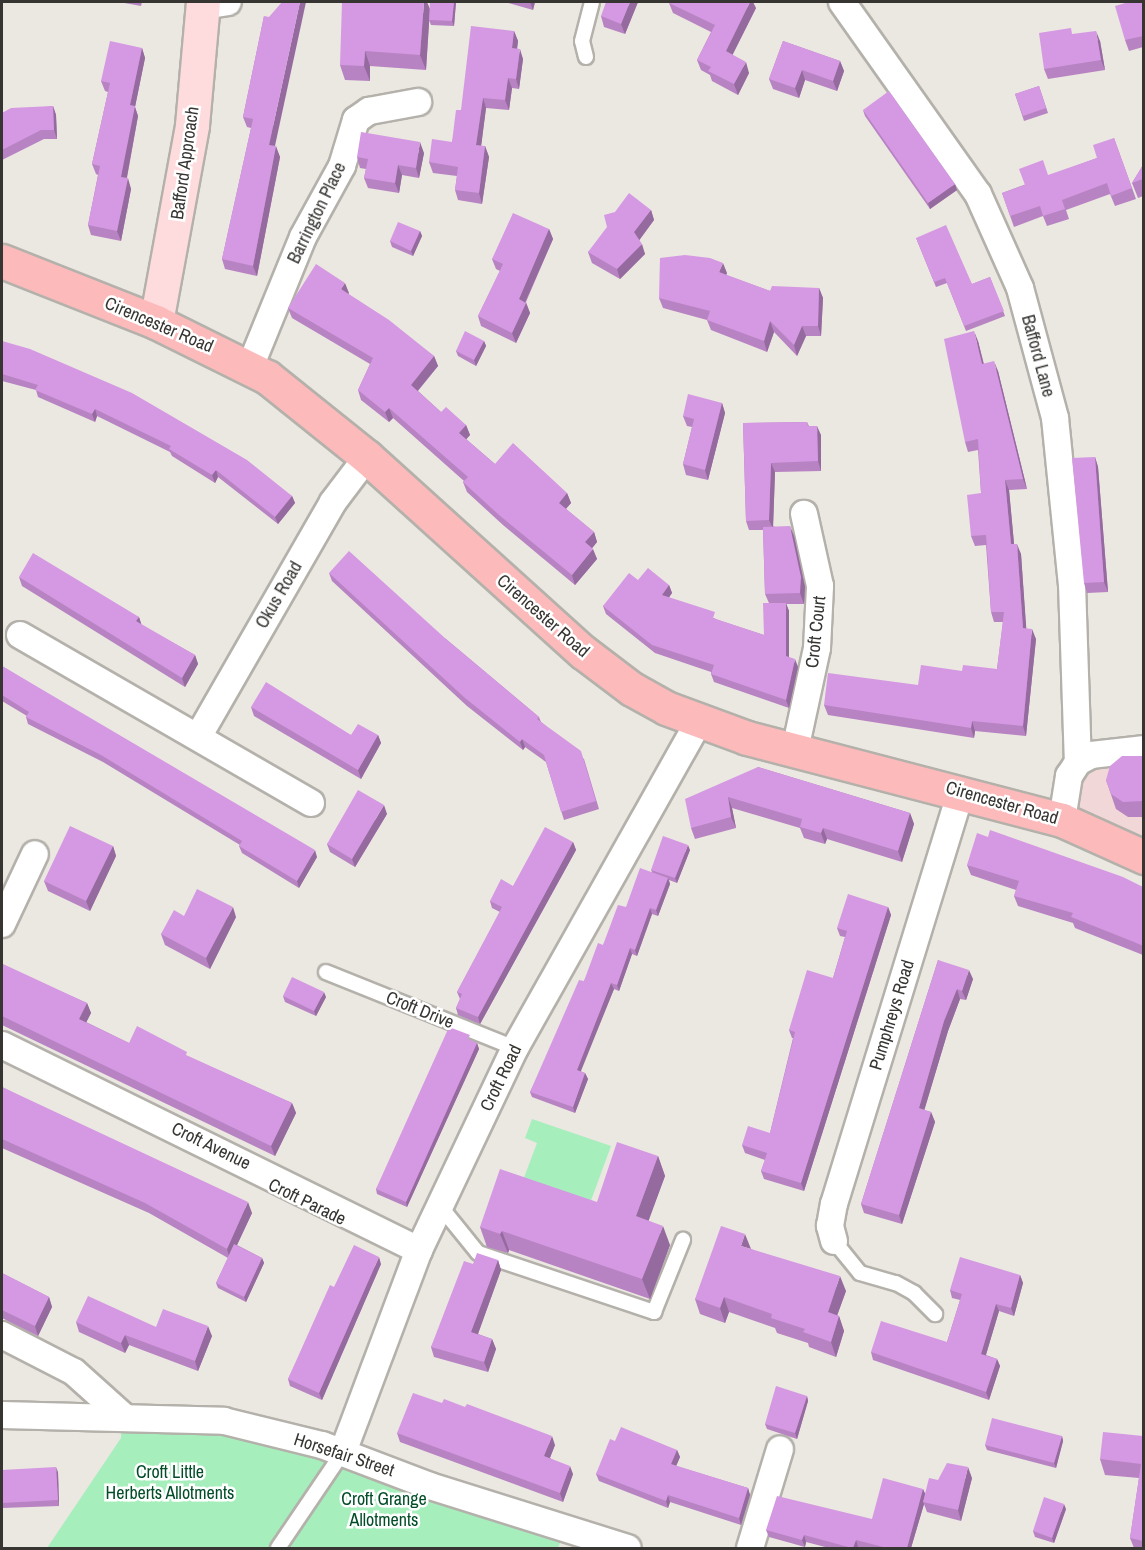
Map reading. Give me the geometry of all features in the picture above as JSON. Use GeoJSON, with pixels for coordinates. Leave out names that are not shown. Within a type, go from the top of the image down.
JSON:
{"type":"FeatureCollection","features":[{"type":"Feature","properties":{"kind":"main road","name":"Cirencester Road"},"geometry":{"type":"LineString","coordinates":[[2,261],[156,322],[250,367],[319,416],[583,652],[632,689],[698,723],[795,750],[961,791],[1062,820],[1143,857]]}},
{"type":"Feature","properties":{"kind":"street","name":"Bafford Lane"},"geometry":{"type":"LineString","coordinates":[[842,2],[978,194],[1020,288],[1055,418],[1072,584],[1078,762]]}},
{"type":"Feature","properties":{"kind":"street","name":"Bafford Approach"},"geometry":{"type":"LineString","coordinates":[[156,322],[192,125],[211,3]]}},
{"type":"Feature","properties":{"kind":"street","name":"Barrington Place"},"geometry":{"type":"LineString","coordinates":[[250,367],[303,237],[342,166],[356,120],[369,111],[418,102]]}},
{"type":"Feature","properties":{"kind":"street","name":"Okus Road"},"geometry":{"type":"LineString","coordinates":[[198,737],[333,502],[367,457]]}},
{"type":"Feature","properties":{"kind":"street","name":"Croft Court"},"geometry":{"type":"LineString","coordinates":[[795,750],[817,648],[820,586],[804,514]]}},
{"type":"Feature","properties":{"kind":"street"},"geometry":{"type":"LineString","coordinates":[[20,635],[310,803]]}},
{"type":"Feature","properties":{"kind":"street","name":"Croft Road"},"geometry":{"type":"LineString","coordinates":[[343,1452],[419,1250],[515,1048],[698,723]]}},
{"type":"Feature","properties":{"kind":"street"},"geometry":{"type":"LineString","coordinates":[[1062,820],[1069,776],[1078,762],[1102,753],[1143,749]]}},
{"type":"Feature","properties":{"kind":"street","name":"Pumphreys Road"},"geometry":{"type":"LineString","coordinates":[[834,1241],[830,1226],[834,1204],[961,791]]}},
{"type":"Feature","properties":{"kind":"street"},"geometry":{"type":"LineString","coordinates":[[2,924],[35,854]]}},
{"type":"Feature","properties":{"kind":"street","name":"Croft Avenue"},"geometry":{"type":"LineString","coordinates":[[2,1045],[419,1250]]}},
{"type":"Feature","properties":{"kind":"street","name":"Croft Parade"},"geometry":{"type":"LineString","coordinates":[[2,1056],[411,1251],[419,1250]]}},
{"type":"Feature","properties":{"kind":"street"},"geometry":{"type":"LineString","coordinates":[[2,1335],[74,1372],[122,1415]]}},
{"type":"Feature","properties":{"kind":"street","name":"Horsefair Street"},"geometry":{"type":"LineString","coordinates":[[2,1415],[122,1415],[224,1421],[343,1452],[430,1486],[628,1548]]}},
{"type":"Feature","properties":{"kind":"street"},"geometry":{"type":"LineString","coordinates":[[750,1548],[780,1449]]}},
{"type":"Feature","properties":{"kind":"lane"},"geometry":{"type":"LineString","coordinates":[[586,57],[582,41],[592,2]]}},
{"type":"Feature","properties":{"kind":"lane","name":"Croft Drive"},"geometry":{"type":"LineString","coordinates":[[326,972],[515,1048]]}},
{"type":"Feature","properties":{"kind":"lane"},"geometry":{"type":"LineString","coordinates":[[440,1206],[484,1256],[654,1312],[683,1240]]}},
{"type":"Feature","properties":{"kind":"lane"},"geometry":{"type":"LineString","coordinates":[[834,1241],[860,1272],[896,1283],[914,1293],[935,1314]]}},
{"type":"Feature","properties":{"kind":"lane"},"geometry":{"type":"LineString","coordinates":[[278,1548],[343,1452]]}},
{"type":"Feature","properties":{"kind":"shaded area"},"geometry":{"type":"Polygon","coordinates":[[[1143,749],[1143,857],[1062,820],[1069,776],[1143,749]]]}},
{"type":"Feature","properties":{"kind":"green space"},"geometry":{"type":"Polygon","coordinates":[[[532,1119],[611,1146],[589,1206],[522,1183],[537,1143],[525,1138],[532,1119]]]}},
{"type":"Feature","properties":{"kind":"green space"},"geometry":{"type":"Polygon","coordinates":[[[122,1415],[224,1421],[565,1530],[558,1548],[47,1548],[121,1438],[122,1415]]]}},
{"type":"Feature","properties":{"kind":"building"},"geometry":{"type":"Polygon","coordinates":[[[282,2],[300,2],[269,145],[276,146],[253,266],[222,259],[253,119],[243,117],[264,16],[269,17],[282,2]]]}},
{"type":"Feature","properties":{"kind":"building"},"geometry":{"type":"Polygon","coordinates":[[[342,2],[424,2],[420,55],[365,51],[364,66],[340,65],[342,2]]]}},
{"type":"Feature","properties":{"kind":"building"},"geometry":{"type":"Polygon","coordinates":[[[430,2],[454,2],[452,21],[429,20],[430,2]]]}},
{"type":"Feature","properties":{"kind":"building"},"geometry":{"type":"Polygon","coordinates":[[[606,2],[630,2],[621,24],[601,16],[606,2]]]}},
{"type":"Feature","properties":{"kind":"building"},"geometry":{"type":"Polygon","coordinates":[[[670,2],[750,2],[726,51],[746,62],[734,84],[708,71],[711,67],[697,60],[715,25],[670,2]]]}},
{"type":"Feature","properties":{"kind":"building"},"geometry":{"type":"Polygon","coordinates":[[[1129,2],[1143,2],[1143,36],[1125,40],[1115,6],[1129,2]]]}},
{"type":"Feature","properties":{"kind":"building"},"geometry":{"type":"Polygon","coordinates":[[[471,26],[514,31],[512,48],[520,49],[516,79],[508,78],[505,100],[483,98],[476,145],[485,146],[479,193],[455,190],[458,167],[429,162],[432,139],[452,142],[456,110],[461,110],[471,26]]]}},
{"type":"Feature","properties":{"kind":"building"},"geometry":{"type":"Polygon","coordinates":[[[1071,28],[1072,34],[1096,31],[1101,60],[1044,69],[1039,33],[1071,28]]]}},
{"type":"Feature","properties":{"kind":"building"},"geometry":{"type":"Polygon","coordinates":[[[110,41],[142,48],[130,105],[135,106],[121,177],[128,178],[117,231],[88,225],[100,166],[92,164],[110,83],[101,81],[110,41]]]}},
{"type":"Feature","properties":{"kind":"building"},"geometry":{"type":"Polygon","coordinates":[[[783,41],[840,61],[833,81],[802,70],[795,88],[769,79],[783,41]]]}},
{"type":"Feature","properties":{"kind":"building"},"geometry":{"type":"Polygon","coordinates":[[[1039,86],[1046,108],[1023,116],[1015,94],[1039,86]]]}},
{"type":"Feature","properties":{"kind":"building"},"geometry":{"type":"Polygon","coordinates":[[[889,91],[955,184],[928,203],[863,110],[889,91]]]}},
{"type":"Feature","properties":{"kind":"building"},"geometry":{"type":"Polygon","coordinates":[[[53,106],[54,130],[41,130],[2,150],[2,113],[11,108],[53,106]]]}},
{"type":"Feature","properties":{"kind":"building"},"geometry":{"type":"Polygon","coordinates":[[[361,132],[420,142],[416,168],[398,165],[395,183],[364,178],[368,159],[357,157],[361,132]]]}},
{"type":"Feature","properties":{"kind":"building"},"geometry":{"type":"Polygon","coordinates":[[[1114,138],[1132,188],[1111,196],[1107,183],[1062,200],[1065,209],[1043,216],[1040,206],[1010,216],[1002,193],[1025,185],[1019,169],[1043,160],[1048,175],[1097,158],[1093,145],[1114,138]]]}},
{"type":"Feature","properties":{"kind":"building"},"geometry":{"type":"Polygon","coordinates":[[[1143,165],[1143,179],[1132,183],[1143,165]]]}},
{"type":"Feature","properties":{"kind":"building"},"geometry":{"type":"Polygon","coordinates":[[[629,193],[651,210],[634,232],[642,244],[617,269],[588,252],[607,227],[604,215],[615,212],[629,193]]]}},
{"type":"Feature","properties":{"kind":"building"},"geometry":{"type":"Polygon","coordinates":[[[513,213],[549,229],[519,299],[526,303],[512,333],[478,316],[503,264],[492,259],[513,213]]]}},
{"type":"Feature","properties":{"kind":"building"},"geometry":{"type":"Polygon","coordinates":[[[398,222],[420,231],[411,251],[390,241],[398,222]]]}},
{"type":"Feature","properties":{"kind":"building"},"geometry":{"type":"Polygon","coordinates":[[[946,225],[972,284],[990,277],[1004,311],[964,326],[945,278],[934,282],[916,238],[946,225]]]}},
{"type":"Feature","properties":{"kind":"building"},"geometry":{"type":"Polygon","coordinates":[[[685,255],[710,258],[723,263],[719,272],[770,291],[772,286],[819,288],[818,326],[802,326],[794,345],[770,321],[764,341],[707,320],[710,311],[659,298],[660,258],[685,255]]]}},
{"type":"Feature","properties":{"kind":"building"},"geometry":{"type":"Polygon","coordinates":[[[316,264],[345,283],[341,289],[389,320],[434,356],[411,385],[441,412],[446,407],[466,425],[459,433],[495,464],[513,443],[567,493],[559,503],[594,532],[585,542],[593,549],[572,575],[499,515],[463,482],[468,477],[389,408],[385,412],[358,390],[373,358],[288,308],[316,264]]]}},
{"type":"Feature","properties":{"kind":"building"},"geometry":{"type":"Polygon","coordinates":[[[465,331],[484,341],[474,360],[456,351],[465,331]]]}},
{"type":"Feature","properties":{"kind":"building"},"geometry":{"type":"Polygon","coordinates":[[[974,331],[982,364],[994,361],[1023,479],[1005,480],[1011,544],[1017,544],[1023,628],[1032,629],[1023,726],[972,721],[971,728],[824,705],[828,673],[918,685],[921,665],[962,671],[963,665],[997,669],[1004,612],[991,612],[986,535],[971,536],[967,495],[981,493],[978,439],[965,442],[944,339],[974,331]]]}},
{"type":"Feature","properties":{"kind":"building"},"geometry":{"type":"Polygon","coordinates":[[[2,341],[30,349],[132,393],[247,460],[292,496],[275,517],[216,470],[212,475],[169,449],[171,446],[95,409],[92,414],[35,390],[38,385],[2,374],[2,341]]]}},
{"type":"Feature","properties":{"kind":"building"},"geometry":{"type":"Polygon","coordinates":[[[688,394],[722,403],[705,470],[683,464],[694,419],[683,416],[688,394]]]}},
{"type":"Feature","properties":{"kind":"building"},"geometry":{"type":"Polygon","coordinates":[[[807,422],[808,426],[817,426],[818,461],[771,463],[769,520],[746,521],[743,423],[807,422]]]}},
{"type":"Feature","properties":{"kind":"building"},"geometry":{"type":"Polygon","coordinates":[[[1095,457],[1104,582],[1084,583],[1072,458],[1095,457]]]}},
{"type":"Feature","properties":{"kind":"building"},"geometry":{"type":"Polygon","coordinates":[[[790,526],[801,577],[800,593],[765,594],[763,527],[790,526]]]}},
{"type":"Feature","properties":{"kind":"building"},"geometry":{"type":"Polygon","coordinates":[[[349,551],[446,639],[539,717],[537,719],[581,751],[596,801],[561,812],[544,755],[522,739],[520,742],[465,698],[329,573],[349,551]]]}},
{"type":"Feature","properties":{"kind":"building"},"geometry":{"type":"Polygon","coordinates":[[[33,553],[139,617],[136,621],[195,655],[182,678],[19,577],[33,553]]]}},
{"type":"Feature","properties":{"kind":"building"},"geometry":{"type":"Polygon","coordinates":[[[648,568],[669,585],[662,595],[715,612],[713,618],[764,635],[763,603],[786,603],[786,656],[795,659],[786,700],[711,674],[714,665],[652,645],[603,606],[629,573],[638,580],[648,568]]]}},
{"type":"Feature","properties":{"kind":"building"},"geometry":{"type":"Polygon","coordinates":[[[2,666],[315,850],[297,881],[239,846],[242,841],[101,755],[26,717],[29,712],[2,695],[2,666]]]}},
{"type":"Feature","properties":{"kind":"building"},"geometry":{"type":"Polygon","coordinates":[[[266,682],[351,735],[358,724],[378,735],[358,770],[251,707],[266,682]]]}},
{"type":"Feature","properties":{"kind":"building"},"geometry":{"type":"Polygon","coordinates":[[[1122,756],[1143,756],[1143,801],[1123,802],[1111,794],[1106,780],[1110,766],[1122,756]]]}},
{"type":"Feature","properties":{"kind":"building"},"geometry":{"type":"Polygon","coordinates":[[[758,767],[910,813],[898,851],[823,828],[821,833],[800,827],[802,819],[728,797],[731,817],[691,828],[685,799],[758,767]]]}},
{"type":"Feature","properties":{"kind":"building"},"geometry":{"type":"Polygon","coordinates":[[[358,790],[384,805],[352,859],[327,844],[358,790]]]}},
{"type":"Feature","properties":{"kind":"building"},"geometry":{"type":"Polygon","coordinates":[[[70,826],[113,846],[86,901],[44,881],[70,826]]]}},
{"type":"Feature","properties":{"kind":"building"},"geometry":{"type":"Polygon","coordinates":[[[545,827],[573,842],[478,1017],[456,1008],[462,994],[457,992],[502,907],[490,901],[501,879],[513,886],[545,827]]]}},
{"type":"Feature","properties":{"kind":"building"},"geometry":{"type":"Polygon","coordinates":[[[990,830],[1123,877],[1143,887],[1143,946],[1071,917],[1073,913],[1014,896],[1019,881],[967,865],[977,833],[988,837],[990,830]]]}},
{"type":"Feature","properties":{"kind":"building"},"geometry":{"type":"Polygon","coordinates":[[[663,836],[688,845],[675,878],[651,870],[663,836]]]}},
{"type":"Feature","properties":{"kind":"building"},"geometry":{"type":"Polygon","coordinates":[[[640,868],[668,878],[656,910],[650,908],[635,950],[630,948],[617,985],[611,983],[577,1070],[585,1073],[573,1107],[530,1092],[579,980],[584,981],[598,943],[603,945],[618,905],[626,907],[640,868]]]}},
{"type":"Feature","properties":{"kind":"building"},"geometry":{"type":"Polygon","coordinates":[[[197,889],[233,907],[206,958],[161,934],[174,910],[184,916],[197,889]]]}},
{"type":"Feature","properties":{"kind":"building"},"geometry":{"type":"Polygon","coordinates":[[[848,894],[888,907],[801,1183],[761,1171],[767,1153],[742,1145],[748,1126],[770,1133],[795,1032],[789,1030],[807,970],[833,978],[847,931],[837,928],[848,894]]]}},
{"type":"Feature","properties":{"kind":"building"},"geometry":{"type":"Polygon","coordinates":[[[938,960],[969,970],[962,991],[957,989],[944,1021],[919,1108],[931,1112],[899,1215],[861,1204],[938,960]]]}},
{"type":"Feature","properties":{"kind":"building"},"geometry":{"type":"Polygon","coordinates":[[[3,964],[87,1003],[79,1019],[129,1043],[137,1026],[187,1052],[186,1055],[292,1103],[271,1146],[2,1016],[3,964]]]}},
{"type":"Feature","properties":{"kind":"building"},"geometry":{"type":"Polygon","coordinates":[[[292,977],[324,992],[314,1011],[283,996],[292,977]]]}},
{"type":"Feature","properties":{"kind":"building"},"geometry":{"type":"Polygon","coordinates":[[[449,1027],[470,1035],[468,1039],[477,1043],[406,1202],[376,1189],[449,1027]]]}},
{"type":"Feature","properties":{"kind":"building"},"geometry":{"type":"Polygon","coordinates":[[[2,1087],[248,1202],[227,1249],[145,1203],[2,1139],[2,1087]]]}},
{"type":"Feature","properties":{"kind":"building"},"geometry":{"type":"Polygon","coordinates":[[[617,1142],[658,1156],[636,1216],[663,1226],[642,1279],[502,1231],[500,1234],[480,1227],[500,1169],[597,1202],[617,1142]]]}},
{"type":"Feature","properties":{"kind":"building"},"geometry":{"type":"Polygon","coordinates":[[[721,1226],[745,1234],[741,1246],[840,1276],[828,1312],[839,1316],[831,1342],[803,1332],[805,1329],[771,1318],[772,1314],[724,1297],[720,1308],[695,1299],[721,1226]]]}},
{"type":"Feature","properties":{"kind":"building"},"geometry":{"type":"Polygon","coordinates":[[[234,1244],[262,1258],[244,1297],[216,1283],[234,1244]]]}},
{"type":"Feature","properties":{"kind":"building"},"geometry":{"type":"Polygon","coordinates":[[[354,1245],[379,1257],[319,1393],[288,1379],[330,1285],[334,1287],[354,1245]]]}},
{"type":"Feature","properties":{"kind":"building"},"geometry":{"type":"Polygon","coordinates":[[[477,1253],[498,1260],[471,1332],[492,1339],[484,1362],[431,1347],[464,1261],[473,1264],[477,1253]]]}},
{"type":"Feature","properties":{"kind":"building"},"geometry":{"type":"Polygon","coordinates":[[[960,1257],[1020,1275],[1011,1308],[996,1304],[981,1354],[997,1359],[986,1392],[871,1352],[881,1321],[947,1342],[962,1294],[950,1290],[960,1257]]]}},
{"type":"Feature","properties":{"kind":"building"},"geometry":{"type":"Polygon","coordinates":[[[2,1273],[49,1297],[35,1326],[2,1310],[2,1273]]]}},
{"type":"Feature","properties":{"kind":"building"},"geometry":{"type":"Polygon","coordinates":[[[88,1296],[156,1327],[163,1309],[208,1326],[195,1361],[125,1335],[121,1343],[76,1322],[88,1296]]]}},
{"type":"Feature","properties":{"kind":"building"},"geometry":{"type":"Polygon","coordinates":[[[776,1386],[807,1396],[795,1433],[765,1424],[776,1386]]]}},
{"type":"Feature","properties":{"kind":"building"},"geometry":{"type":"Polygon","coordinates":[[[413,1393],[442,1403],[444,1399],[465,1407],[467,1404],[552,1436],[544,1456],[570,1466],[560,1493],[397,1433],[413,1393]]]}},
{"type":"Feature","properties":{"kind":"building"},"geometry":{"type":"Polygon","coordinates":[[[992,1418],[1062,1436],[1054,1463],[985,1445],[992,1418]]]}},
{"type":"Feature","properties":{"kind":"building"},"geometry":{"type":"Polygon","coordinates":[[[621,1427],[677,1450],[671,1464],[748,1488],[739,1518],[668,1495],[666,1501],[596,1474],[610,1439],[615,1441],[621,1427]]]}},
{"type":"Feature","properties":{"kind":"building"},"geometry":{"type":"Polygon","coordinates":[[[1103,1432],[1143,1436],[1143,1541],[1130,1538],[1141,1464],[1100,1459],[1103,1432]]]}},
{"type":"Feature","properties":{"kind":"building"},"geometry":{"type":"Polygon","coordinates":[[[947,1463],[968,1467],[958,1510],[923,1502],[929,1478],[938,1480],[947,1463]]]}},
{"type":"Feature","properties":{"kind":"building"},"geometry":{"type":"Polygon","coordinates":[[[56,1467],[58,1500],[2,1503],[2,1470],[56,1467]]]}},
{"type":"Feature","properties":{"kind":"building"},"geometry":{"type":"Polygon","coordinates":[[[883,1478],[923,1489],[907,1548],[887,1548],[856,1540],[852,1548],[804,1535],[802,1540],[766,1530],[777,1496],[872,1519],[883,1478]]]}},
{"type":"Feature","properties":{"kind":"building"},"geometry":{"type":"Polygon","coordinates":[[[1044,1497],[1064,1504],[1052,1538],[1033,1531],[1044,1497]]]}},
{"type":"Feature","properties":{"kind":"park label","name":"Croft Little Herberts Allotments"},"geometry":{"type":"Point","coordinates":[170,1483]}},
{"type":"Feature","properties":{"kind":"park label","name":"Croft Grange Allotments"},"geometry":{"type":"Point","coordinates":[384,1510]}}]}
